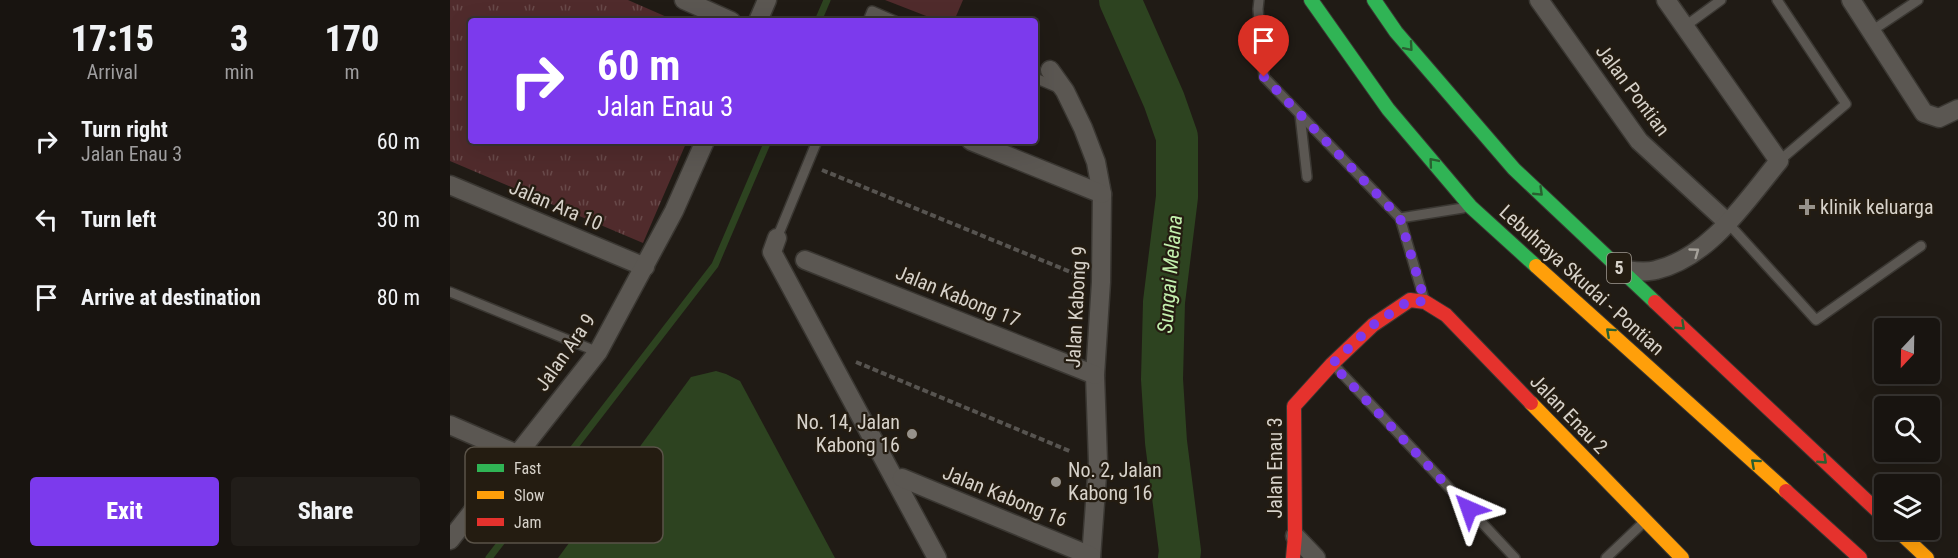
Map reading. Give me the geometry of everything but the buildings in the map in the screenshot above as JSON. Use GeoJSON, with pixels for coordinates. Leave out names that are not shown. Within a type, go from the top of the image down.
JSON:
{"type":"FeatureCollection","features":[{"type":"Feature","properties":{"kind":"main road","name":"Lebuhraya Skudai - Pontian"},"geometry":{"type":"LineString","coordinates":[[1311,0],[1388,109],[1471,207],[1860,558]]}},
{"type":"Feature","properties":{"kind":"main road","name":"Lebuhraya Skudai - Pontian"},"geometry":{"type":"LineString","coordinates":[[1374,0],[1396,32],[1514,169],[1874,508]]}},
{"type":"Feature","properties":{"kind":"main road","name":"Jalan Enau 3"},"geometry":{"type":"LineString","coordinates":[[1293,558],[1295,536],[1294,406],[1332,364],[1373,325],[1410,300],[1425,302]]}},
{"type":"Feature","properties":{"kind":"main road","name":"Jalan Enau 2"},"geometry":{"type":"LineString","coordinates":[[1425,302],[1446,315],[1682,558]]}},
{"type":"Feature","properties":{"kind":"main road"},"geometry":{"type":"LineString","coordinates":[[1908,540],[1927,558]]}},
{"type":"Feature","properties":{"kind":"street"},"geometry":{"type":"LineString","coordinates":[[684,0],[724,18]]}},
{"type":"Feature","properties":{"kind":"street"},"geometry":{"type":"LineString","coordinates":[[759,18],[767,0]]}},
{"type":"Feature","properties":{"kind":"street","name":"Jalan Pontian"},"geometry":{"type":"LineString","coordinates":[[1539,0],[1639,141],[1727,222]]}},
{"type":"Feature","properties":{"kind":"street"},"geometry":{"type":"LineString","coordinates":[[1621,270],[1653,271],[1677,264],[1698,251],[1727,222],[1779,161],[1666,0]]}},
{"type":"Feature","properties":{"kind":"street"},"geometry":{"type":"LineString","coordinates":[[1851,0],[1924,113],[1939,118],[1958,109]]}},
{"type":"Feature","properties":{"kind":"street","name":"Jalan Kabong 9"},"geometry":{"type":"LineString","coordinates":[[1042,74],[1065,91],[1096,162],[1102,194],[1101,282],[1095,375],[1098,462],[1091,557]]}},
{"type":"Feature","properties":{"kind":"street","name":"Jalan Ara 9"},"geometry":{"type":"LineString","coordinates":[[523,447],[598,352],[674,211],[704,144]]}},
{"type":"Feature","properties":{"kind":"street"},"geometry":{"type":"LineString","coordinates":[[978,144],[1102,194]]}},
{"type":"Feature","properties":{"kind":"street","name":"Jalan Ara 10"},"geometry":{"type":"LineString","coordinates":[[450,186],[645,267]]}},
{"type":"Feature","properties":{"kind":"street"},"geometry":{"type":"LineString","coordinates":[[777,238],[772,252],[937,558]]}},
{"type":"Feature","properties":{"kind":"street","name":"Jalan Kabong 17"},"geometry":{"type":"LineString","coordinates":[[805,260],[1095,375]]}},
{"type":"Feature","properties":{"kind":"street"},"geometry":{"type":"LineString","coordinates":[[450,425],[501,447]]}},
{"type":"Feature","properties":{"kind":"street","name":"Jalan Kabong 16"},"geometry":{"type":"LineString","coordinates":[[902,478],[1091,557]]}},
{"type":"Feature","properties":{"kind":"street","name":"Jalan Ara 9"},"geometry":{"type":"LineString","coordinates":[[451,537],[465,519]]}},
{"type":"Feature","properties":{"kind":"street"},"geometry":{"type":"LineString","coordinates":[[1295,536],[1316,558]]}},
{"type":"Feature","properties":{"kind":"lane"},"geometry":{"type":"LineString","coordinates":[[1259,0],[1264,77],[1400,218],[1425,302]]}},
{"type":"Feature","properties":{"kind":"lane"},"geometry":{"type":"LineString","coordinates":[[1684,27],[1721,0]]}},
{"type":"Feature","properties":{"kind":"lane"},"geometry":{"type":"LineString","coordinates":[[1777,0],[1846,104],[1779,161]]}},
{"type":"Feature","properties":{"kind":"lane"},"geometry":{"type":"LineString","coordinates":[[1870,32],[1918,0]]}},
{"type":"Feature","properties":{"kind":"lane"},"geometry":{"type":"LineString","coordinates":[[869,18],[872,11],[888,18]]}},
{"type":"Feature","properties":{"kind":"lane"},"geometry":{"type":"LineString","coordinates":[[1300,115],[1307,177]]}},
{"type":"Feature","properties":{"kind":"lane"},"geometry":{"type":"LineString","coordinates":[[777,238],[816,144]]}},
{"type":"Feature","properties":{"kind":"lane"},"geometry":{"type":"LineString","coordinates":[[1400,218],[1471,207]]}},
{"type":"Feature","properties":{"kind":"lane"},"geometry":{"type":"LineString","coordinates":[[1727,222],[1816,320],[1921,246]]}},
{"type":"Feature","properties":{"kind":"lane"},"geometry":{"type":"LineString","coordinates":[[450,292],[598,352]]}},
{"type":"Feature","properties":{"kind":"lane"},"geometry":{"type":"LineString","coordinates":[[1332,364],[1515,558]]}},
{"type":"Feature","properties":{"kind":"lane"},"geometry":{"type":"LineString","coordinates":[[1606,558],[1646,521]]}},
{"type":"Feature","properties":{"kind":"path"},"geometry":{"type":"LineString","coordinates":[[808,164],[1078,275]]}},
{"type":"Feature","properties":{"kind":"path"},"geometry":{"type":"LineString","coordinates":[[825,350],[1072,452]]}},
{"type":"Feature","properties":{"kind":"green space"},"geometry":{"type":"Polygon","coordinates":[[[450,0],[628,0],[669,18],[468,18],[468,144],[686,144],[643,243],[450,161],[450,0]]]}},
{"type":"Feature","properties":{"kind":"green space"},"geometry":{"type":"Polygon","coordinates":[[[885,0],[963,0],[955,18],[931,18],[885,0]]]}},
{"type":"Feature","properties":{"kind":"shaded area"},"geometry":{"type":"Polygon","coordinates":[[[716,371],[740,381],[835,558],[558,558],[569,543],[663,543],[663,447],[640,447],[691,377],[716,371]]]}},
{"type":"Feature","properties":{"kind":"waterway"},"geometry":{"type":"LineString","coordinates":[[819,18],[827,0]]}},
{"type":"Feature","properties":{"kind":"waterway","name":"Sungai Melana"},"geometry":{"type":"LineString","coordinates":[[1120,0],[1164,100],[1177,137],[1177,197],[1164,302],[1162,379],[1166,442],[1179,558]]}},
{"type":"Feature","properties":{"kind":"waterway"},"geometry":{"type":"LineString","coordinates":[[575,447],[715,265],[767,144]]}},
{"type":"Feature","properties":{"kind":"waterway"},"geometry":{"type":"LineString","coordinates":[[489,558],[501,543]]}},
{"type":"Feature","properties":{"kind":"traffic: fast"},"geometry":{"type":"LineString","coordinates":[[1311,0],[1388,109],[1471,207],[1536,266]]}},
{"type":"Feature","properties":{"kind":"traffic: fast"},"geometry":{"type":"LineString","coordinates":[[1374,0],[1396,32],[1514,169],[1655,302]]}},
{"type":"Feature","properties":{"kind":"traffic: slow"},"geometry":{"type":"LineString","coordinates":[[1536,266],[1786,491]]}},
{"type":"Feature","properties":{"kind":"traffic: slow"},"geometry":{"type":"LineString","coordinates":[[1531,403],[1682,558]]}},
{"type":"Feature","properties":{"kind":"traffic: slow"},"geometry":{"type":"LineString","coordinates":[[1908,540],[1927,558]]}},
{"type":"Feature","properties":{"kind":"traffic: jam"},"geometry":{"type":"LineString","coordinates":[[1293,558],[1295,536],[1294,406],[1332,364],[1373,325],[1410,300],[1425,302],[1446,315],[1531,403]]}},
{"type":"Feature","properties":{"kind":"traffic: jam"},"geometry":{"type":"LineString","coordinates":[[1655,302],[1874,508]]}},
{"type":"Feature","properties":{"kind":"traffic: jam"},"geometry":{"type":"LineString","coordinates":[[1786,491],[1860,558]]}},
{"type":"Feature","properties":{"kind":"place","name":"klinik keluarga"},"geometry":{"type":"Point","coordinates":[1807,207]}},
{"type":"Feature","properties":{"kind":"place","name":"No. 14, Jalan Kabong 16"},"geometry":{"type":"Point","coordinates":[912,434]}},
{"type":"Feature","properties":{"kind":"place","name":"No. 2, Jalan Kabong 16"},"geometry":{"type":"Point","coordinates":[1056,482]}},
{"type":"Feature","properties":{"kind":"route"},"geometry":{"type":"LineString","coordinates":[[1264,77],[1400,218],[1425,302],[1410,300],[1373,325],[1332,364],[1469,509]]}}]}
